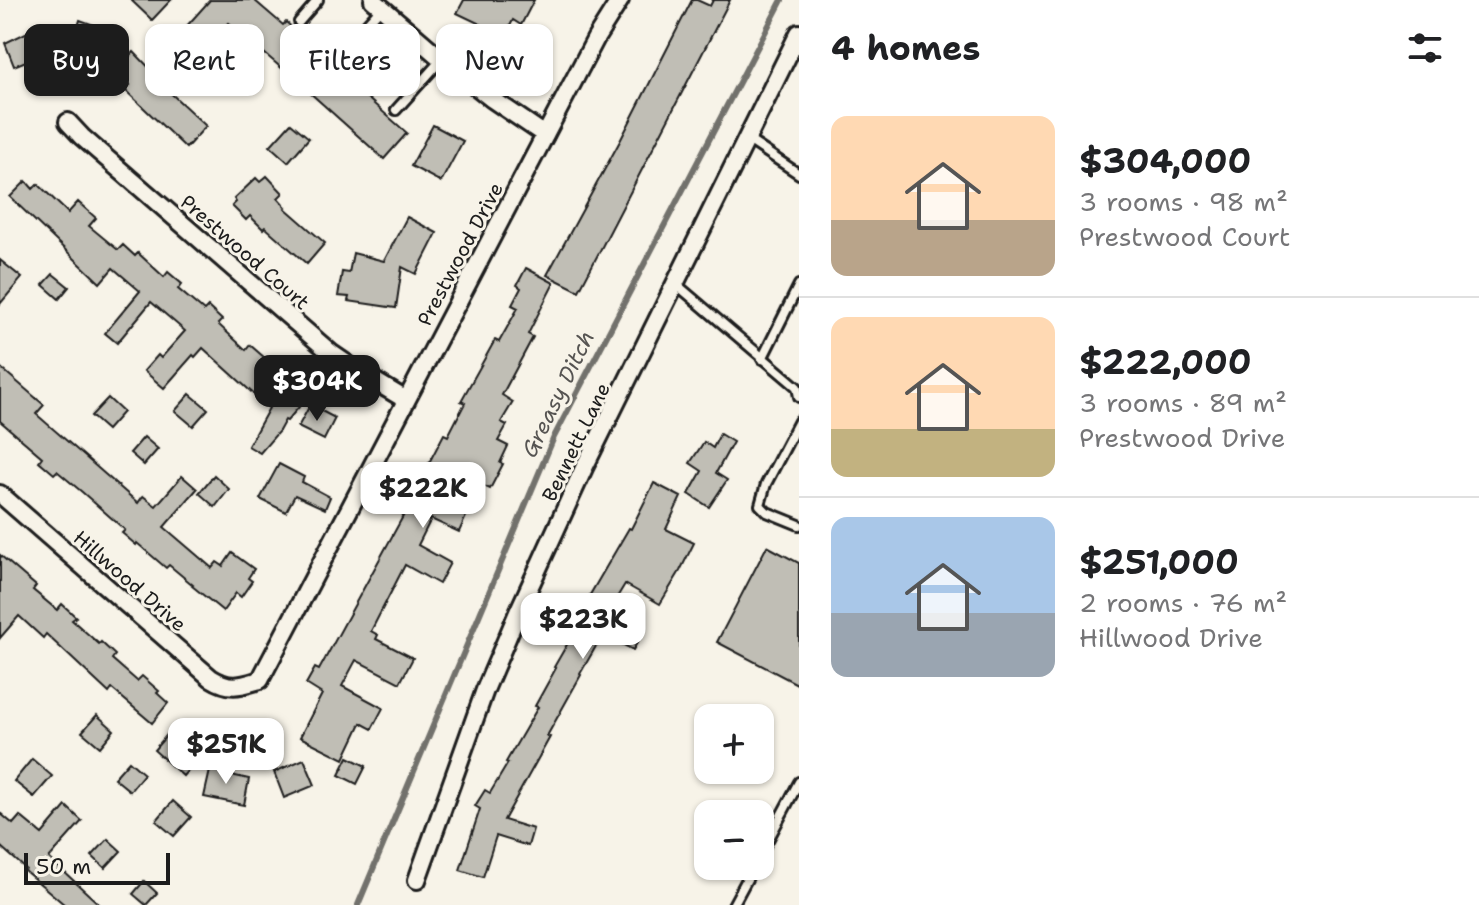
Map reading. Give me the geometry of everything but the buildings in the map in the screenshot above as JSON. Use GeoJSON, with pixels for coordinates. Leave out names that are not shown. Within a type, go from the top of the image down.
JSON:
{"type":"FeatureCollection","features":[{"type":"Feature","properties":{"kind":"street","name":"Prestwood Drive"},"geometry":{"type":"LineString","coordinates":[[240,686],[260,680],[596,38],[620,0]]}},
{"type":"Feature","properties":{"kind":"street"},"geometry":{"type":"LineString","coordinates":[[377,4],[436,54]]}},
{"type":"Feature","properties":{"kind":"street","name":"Bennett Lane"},"geometry":{"type":"LineString","coordinates":[[417,880],[485,690],[514,623],[584,468],[799,33]]}},
{"type":"Feature","properties":{"kind":"street"},"geometry":{"type":"LineString","coordinates":[[488,96],[545,135]]}},
{"type":"Feature","properties":{"kind":"street","name":"Prestwood Court"},"geometry":{"type":"LineString","coordinates":[[68,122],[331,353],[406,400]]}},
{"type":"Feature","properties":{"kind":"street","name":"Hillwood Drive"},"geometry":{"type":"LineString","coordinates":[[0,494],[211,678],[221,685],[240,686]]}},
{"type":"Feature","properties":{"kind":"lane"},"geometry":{"type":"LineString","coordinates":[[299,22],[318,0]]}},
{"type":"Feature","properties":{"kind":"lane"},"geometry":{"type":"LineString","coordinates":[[362,24],[377,4]]}},
{"type":"Feature","properties":{"kind":"lane"},"geometry":{"type":"LineString","coordinates":[[396,110],[436,66]]}},
{"type":"Feature","properties":{"kind":"lane"},"geometry":{"type":"LineString","coordinates":[[747,139],[799,174]]}},
{"type":"Feature","properties":{"kind":"lane"},"geometry":{"type":"LineString","coordinates":[[676,284],[797,387],[799,397]]}},
{"type":"Feature","properties":{"kind":"lane"},"geometry":{"type":"LineString","coordinates":[[762,359],[799,285]]}},
{"type":"Feature","properties":{"kind":"lane"},"geometry":{"type":"LineString","coordinates":[[799,421],[766,484],[760,505],[767,512],[799,525]]}},
{"type":"Feature","properties":{"kind":"lane"},"geometry":{"type":"LineString","coordinates":[[774,829],[799,782]]}},
{"type":"Feature","properties":{"kind":"lane"},"geometry":{"type":"LineString","coordinates":[[733,905],[746,880]]}},
{"type":"Feature","properties":{"kind":"waterway","name":"Greasy Ditch"},"geometry":{"type":"LineString","coordinates":[[358,905],[554,437],[782,0]]}}]}
